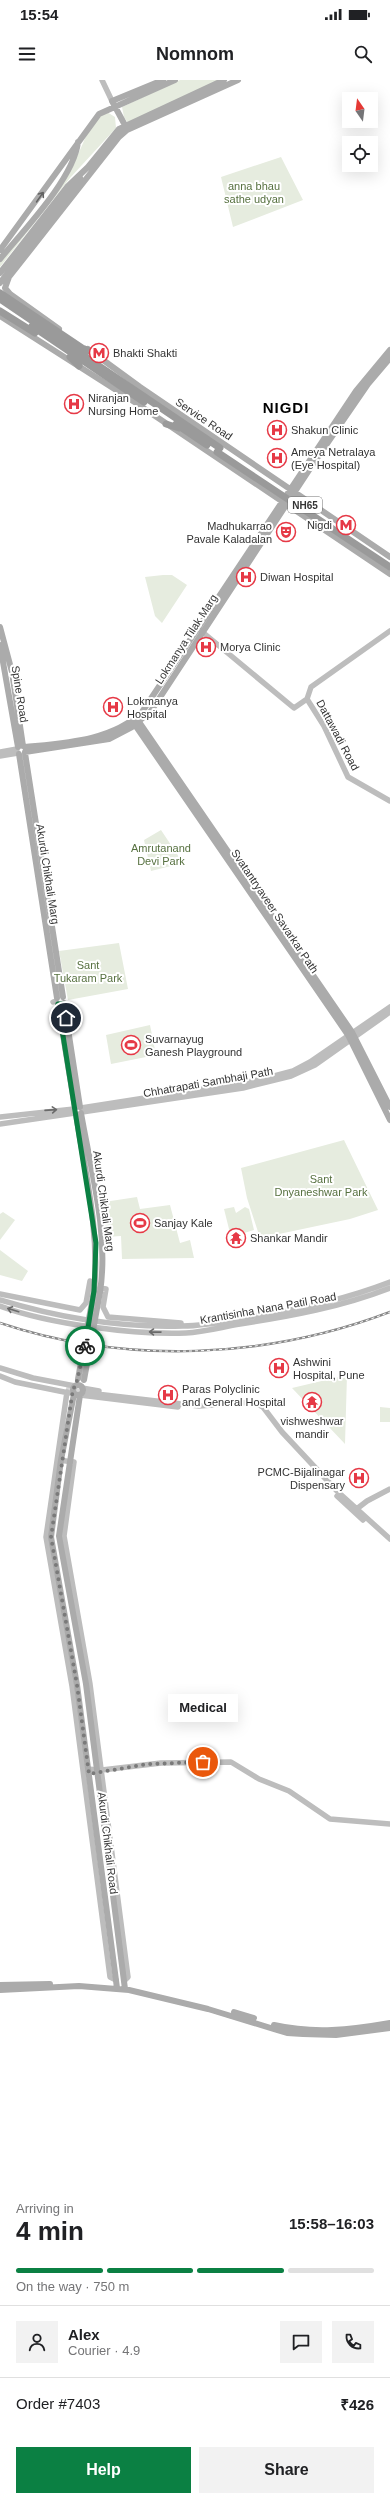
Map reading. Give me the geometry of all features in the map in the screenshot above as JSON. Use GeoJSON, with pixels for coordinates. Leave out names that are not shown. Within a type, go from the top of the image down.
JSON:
{"type":"FeatureCollection","features":[{"type":"Feature","properties":{"kind":"highway"},"geometry":{"type":"LineString","coordinates":[[0,293],[82,348],[92,352]]}},
{"type":"Feature","properties":{"kind":"highway","name":"NH65"},"geometry":{"type":"LineString","coordinates":[[0,299],[390,567]]}},
{"type":"Feature","properties":{"kind":"highway","name":"NH65"},"geometry":{"type":"LineString","coordinates":[[0,305],[170,417]]}},
{"type":"Feature","properties":{"kind":"highway"},"geometry":{"type":"LineString","coordinates":[[0,311],[73,358],[79,366]]}},
{"type":"Feature","properties":{"kind":"highway","name":"NH65"},"geometry":{"type":"LineString","coordinates":[[218,450],[390,562]]}},
{"type":"Feature","properties":{"kind":"main road"},"geometry":{"type":"LineString","coordinates":[[102,80],[126,128]]}},
{"type":"Feature","properties":{"kind":"main road"},"geometry":{"type":"LineString","coordinates":[[0,250],[99,114],[114,104],[163,80]]}},
{"type":"Feature","properties":{"kind":"main road"},"geometry":{"type":"LineString","coordinates":[[114,104],[175,80]]}},
{"type":"Feature","properties":{"kind":"main road"},"geometry":{"type":"LineString","coordinates":[[126,128],[224,80]]}},
{"type":"Feature","properties":{"kind":"main road"},"geometry":{"type":"LineString","coordinates":[[0,283],[115,133],[238,80]]}},
{"type":"Feature","properties":{"kind":"main road","name":"Service Road"},"geometry":{"type":"LineString","coordinates":[[126,128],[118,136],[9,277],[5,284],[10,294],[92,352],[170,417],[292,491],[390,557]]}},
{"type":"Feature","properties":{"kind":"main road"},"geometry":{"type":"LineString","coordinates":[[0,259],[67,173],[77,153],[78,141]]}},
{"type":"Feature","properties":{"kind":"main road"},"geometry":{"type":"LineString","coordinates":[[0,273],[67,187],[88,167]]}},
{"type":"Feature","properties":{"kind":"main road"},"geometry":{"type":"LineString","coordinates":[[0,316],[79,366],[170,417],[284,502],[390,574]]}},
{"type":"Feature","properties":{"kind":"main road"},"geometry":{"type":"LineString","coordinates":[[292,491],[356,391],[390,350]]}},
{"type":"Feature","properties":{"kind":"main road"},"geometry":{"type":"LineString","coordinates":[[292,491],[365,387],[390,358]]}},
{"type":"Feature","properties":{"kind":"main road","name":"Lokmanya Tilak Marg"},"geometry":{"type":"LineString","coordinates":[[21,750],[109,740],[151,712],[201,630],[292,491]]}},
{"type":"Feature","properties":{"kind":"main road","name":"Akurdi Chikhali Marg"},"geometry":{"type":"LineString","coordinates":[[0,626],[12,672],[21,750],[59,1001],[78,1111],[94,1228],[98,1291],[81,1379],[78,1386]]}},
{"type":"Feature","properties":{"kind":"main road","name":"Dattawadi Road"},"geometry":{"type":"LineString","coordinates":[[201,630],[294,708],[307,699],[324,726],[348,777],[390,801]]}},
{"type":"Feature","properties":{"kind":"main road"},"geometry":{"type":"LineString","coordinates":[[307,699],[311,687],[390,631]]}},
{"type":"Feature","properties":{"kind":"main road","name":"Spine Road"},"geometry":{"type":"LineString","coordinates":[[0,645],[21,750]]}},
{"type":"Feature","properties":{"kind":"main road","name":"Svatantryaveer Savarkar Path"},"geometry":{"type":"LineString","coordinates":[[136,721],[351,1036],[390,1107]]}},
{"type":"Feature","properties":{"kind":"main road"},"geometry":{"type":"LineString","coordinates":[[0,752],[21,750]]}},
{"type":"Feature","properties":{"kind":"main road"},"geometry":{"type":"LineString","coordinates":[[0,756],[21,750]]}},
{"type":"Feature","properties":{"kind":"main road"},"geometry":{"type":"LineString","coordinates":[[351,1036],[390,1007]]}},
{"type":"Feature","properties":{"kind":"main road"},"geometry":{"type":"LineString","coordinates":[[351,1036],[390,1012]]}},
{"type":"Feature","properties":{"kind":"main road","name":"Svatantryaveer Savarkar Path"},"geometry":{"type":"LineString","coordinates":[[351,1036],[390,1120]]}},
{"type":"Feature","properties":{"kind":"main road","name":"Chhatrapati Sambhaji Path"},"geometry":{"type":"LineString","coordinates":[[78,1111],[274,1081],[310,1068],[351,1036]]}},
{"type":"Feature","properties":{"kind":"main road"},"geometry":{"type":"LineString","coordinates":[[0,1117],[30,1112],[78,1111]]}},
{"type":"Feature","properties":{"kind":"main road"},"geometry":{"type":"LineString","coordinates":[[0,1124],[78,1111]]}},
{"type":"Feature","properties":{"kind":"main road"},"geometry":{"type":"LineString","coordinates":[[30,1112],[30,1119]]}},
{"type":"Feature","properties":{"kind":"main road"},"geometry":{"type":"LineString","coordinates":[[0,1294],[80,1310],[86,1303],[90,1281]]}},
{"type":"Feature","properties":{"kind":"main road","name":"Krantisinha Nana Patil Road"},"geometry":{"type":"LineString","coordinates":[[193,1326],[310,1308],[342,1299],[390,1282]]}},
{"type":"Feature","properties":{"kind":"main road","name":"Krantisinha Nana Patil Road"},"geometry":{"type":"LineString","coordinates":[[184,1330],[194,1332],[311,1313],[344,1305],[390,1288]]}},
{"type":"Feature","properties":{"kind":"main road"},"geometry":{"type":"LineString","coordinates":[[98,1291],[106,1289],[103,1307],[108,1317],[193,1326]]}},
{"type":"Feature","properties":{"kind":"main road"},"geometry":{"type":"LineString","coordinates":[[0,1300],[74,1319],[184,1330]]}},
{"type":"Feature","properties":{"kind":"main road"},"geometry":{"type":"LineString","coordinates":[[0,1306],[39,1317],[86,1325],[149,1332],[184,1330],[193,1326]]}},
{"type":"Feature","properties":{"kind":"main road"},"geometry":{"type":"LineString","coordinates":[[0,1368],[33,1378],[120,1395],[183,1401],[192,1405]]}},
{"type":"Feature","properties":{"kind":"main road"},"geometry":{"type":"LineString","coordinates":[[0,1372],[72,1392]]}},
{"type":"Feature","properties":{"kind":"main road"},"geometry":{"type":"LineString","coordinates":[[0,1376],[15,1382],[145,1405],[181,1407],[192,1405],[254,1402],[258,1404],[287,1442],[390,1544]]}},
{"type":"Feature","properties":{"kind":"main road"},"geometry":{"type":"LineString","coordinates":[[72,1392],[78,1386]]}},
{"type":"Feature","properties":{"kind":"main road"},"geometry":{"type":"LineString","coordinates":[[72,1392],[78,1386]]}},
{"type":"Feature","properties":{"kind":"main road","name":"Akurdi Chikhali Road"},"geometry":{"type":"LineString","coordinates":[[72,1392],[58,1460],[51,1537],[77,1685],[86,1771],[116,1984]]}},
{"type":"Feature","properties":{"kind":"main road","name":"Akurdi Chikhali Road"},"geometry":{"type":"LineString","coordinates":[[72,1392],[72,1462],[59,1536],[86,1684],[125,1985]]}},
{"type":"Feature","properties":{"kind":"main road"},"geometry":{"type":"LineString","coordinates":[[88,1393],[192,1405]]}},
{"type":"Feature","properties":{"kind":"main road"},"geometry":{"type":"LineString","coordinates":[[58,1460],[72,1462]]}},
{"type":"Feature","properties":{"kind":"main road"},"geometry":{"type":"LineString","coordinates":[[355,1510],[390,1489]]}},
{"type":"Feature","properties":{"kind":"main road"},"geometry":{"type":"LineString","coordinates":[[355,1510],[390,1539]]}},
{"type":"Feature","properties":{"kind":"main road"},"geometry":{"type":"LineString","coordinates":[[86,1771],[98,1772],[161,1763],[231,1762],[259,1779],[289,1791],[330,1819],[390,1824]]}},
{"type":"Feature","properties":{"kind":"main road"},"geometry":{"type":"LineString","coordinates":[[0,1985],[125,1985],[227,2010],[281,2029],[312,2035],[390,2028]]}},
{"type":"Feature","properties":{"kind":"main road"},"geometry":{"type":"LineString","coordinates":[[0,1990],[80,1985]]}},
{"type":"Feature","properties":{"kind":"main road"},"geometry":{"type":"LineString","coordinates":[[336,2033],[390,2023]]}},
{"type":"Feature","properties":{"kind":"green space"},"geometry":{"type":"Polygon","coordinates":[[[180,80],[220,80],[128,123],[124,117],[122,107],[180,80]]]}},
{"type":"Feature","properties":{"kind":"green space"},"geometry":{"type":"Polygon","coordinates":[[[107,112],[115,117],[116,128],[70,178],[0,267],[0,260],[67,173],[75,160],[91,126],[101,115],[107,112]]]}},
{"type":"Feature","properties":{"kind":"green space","name":"anna bhau sathe udyan"},"geometry":{"type":"Polygon","coordinates":[[[281,157],[303,200],[233,227],[221,177],[281,157]]]}},
{"type":"Feature","properties":{"kind":"green space"},"geometry":{"type":"Polygon","coordinates":[[[172,575],[187,585],[162,623],[155,616],[145,577],[172,575]]]}},
{"type":"Feature","properties":{"kind":"green space","name":"Amrutanand Devi Park"},"geometry":{"type":"Polygon","coordinates":[[[161,830],[183,863],[151,871],[144,840],[161,830]]]}},
{"type":"Feature","properties":{"kind":"green space","name":"Sant Tukaram Park"},"geometry":{"type":"Polygon","coordinates":[[[119,943],[128,989],[68,1000],[59,951],[119,943]]]}},
{"type":"Feature","properties":{"kind":"green space","name":"Suvarnayug Ganesh Playground"},"geometry":{"type":"Polygon","coordinates":[[[150,1025],[156,1055],[111,1064],[106,1035],[150,1025]]]}},
{"type":"Feature","properties":{"kind":"green space","name":"Sant Dnyaneshwar Park"},"geometry":{"type":"Polygon","coordinates":[[[344,1140],[378,1210],[350,1219],[260,1238],[247,1198],[241,1168],[344,1140]]]}},
{"type":"Feature","properties":{"kind":"green space","name":"Sanjay Kale"},"geometry":{"type":"Polygon","coordinates":[[[137,1197],[140,1209],[170,1205],[180,1243],[190,1240],[194,1258],[122,1259],[121,1236],[106,1237],[104,1202],[137,1197]]]}},
{"type":"Feature","properties":{"kind":"green space"},"geometry":{"type":"Polygon","coordinates":[[[234,1207],[236,1213],[245,1207],[249,1209],[254,1230],[231,1237],[224,1209],[234,1207]]]}},
{"type":"Feature","properties":{"kind":"green space"},"geometry":{"type":"Polygon","coordinates":[[[3,1212],[15,1220],[0,1240],[0,1214],[3,1212]]]}},
{"type":"Feature","properties":{"kind":"green space"},"geometry":{"type":"Polygon","coordinates":[[[0,1250],[28,1271],[22,1281],[0,1275],[0,1250]]]}},
{"type":"Feature","properties":{"kind":"green space"},"geometry":{"type":"Polygon","coordinates":[[[347,1375],[345,1444],[292,1388],[347,1375]]]}},
{"type":"Feature","properties":{"kind":"green space"},"geometry":{"type":"Polygon","coordinates":[[[380,1407],[390,1408],[390,1422],[380,1422],[380,1407]]]}},
{"type":"Feature","properties":{"kind":"tunnel"},"geometry":{"type":"LineString","coordinates":[[66,1389],[88,1393]]}},
{"type":"Feature","properties":{"kind":"railway"},"geometry":{"type":"LineString","coordinates":[[0,1323],[48,1337],[96,1346],[146,1350],[196,1351],[246,1347],[295,1339],[343,1328],[390,1312]]}},
{"type":"Feature","properties":{"kind":"way so far"},"geometry":{"type":"LineString","coordinates":[[85,1346],[76,1385],[73,1389],[74,1394],[61,1460],[51,1537],[77,1685],[89,1774],[96,1774],[102,1770],[148,1764],[203,1762]]}},
{"type":"Feature","properties":{"kind":"place","name":"Bhakti Shakti"},"geometry":{"type":"Point","coordinates":[99,353]}},
{"type":"Feature","properties":{"kind":"place","name":"Niranjan Nursing Home"},"geometry":{"type":"Point","coordinates":[74,404]}},
{"type":"Feature","properties":{"kind":"place","name":"Shakun Clinic"},"geometry":{"type":"Point","coordinates":[277,430]}},
{"type":"Feature","properties":{"kind":"place","name":"Ameya Netralaya (Eye Hospital)"},"geometry":{"type":"Point","coordinates":[277,458]}},
{"type":"Feature","properties":{"kind":"place","name":"Nigdi"},"geometry":{"type":"Point","coordinates":[346,525]}},
{"type":"Feature","properties":{"kind":"place","name":"Madhukarrao Pavale Kaladalan"},"geometry":{"type":"Point","coordinates":[286,532]}},
{"type":"Feature","properties":{"kind":"place","name":"Diwan Hospital"},"geometry":{"type":"Point","coordinates":[246,577]}},
{"type":"Feature","properties":{"kind":"place","name":"Morya Clinic"},"geometry":{"type":"Point","coordinates":[206,647]}},
{"type":"Feature","properties":{"kind":"place","name":"Lokmanya Hospital"},"geometry":{"type":"Point","coordinates":[113,707]}},
{"type":"Feature","properties":{"kind":"place","name":"Suvarnayug Ganesh Playground"},"geometry":{"type":"Point","coordinates":[131,1045]}},
{"type":"Feature","properties":{"kind":"place","name":"Sanjay Kale"},"geometry":{"type":"Point","coordinates":[140,1223]}},
{"type":"Feature","properties":{"kind":"place","name":"Shankar Mandir"},"geometry":{"type":"Point","coordinates":[236,1238]}},
{"type":"Feature","properties":{"kind":"place","name":"Ashwini Hospital, Pune"},"geometry":{"type":"Point","coordinates":[279,1368]}},
{"type":"Feature","properties":{"kind":"place","name":"Paras Polyclinic and General Hospital"},"geometry":{"type":"Point","coordinates":[168,1395]}},
{"type":"Feature","properties":{"kind":"place","name":"vishweshwar mandir"},"geometry":{"type":"Point","coordinates":[312,1402]}},
{"type":"Feature","properties":{"kind":"place","name":"PCMC-Bijalinagar Dispensary"},"geometry":{"type":"Point","coordinates":[359,1478]}},
{"type":"Feature","properties":{"kind":"place","name":"Medical"},"geometry":{"type":"Point","coordinates":[203,1762]}},
{"type":"Feature","properties":{"kind":"district","name":"NIGDI"},"geometry":{"type":"Point","coordinates":[286,407]}},
{"type":"Feature","properties":{"kind":"route"},"geometry":{"type":"LineString","coordinates":[[66,1018],[64,1004],[58,1004],[96,1243],[94,1291],[85,1346]]}}]}
